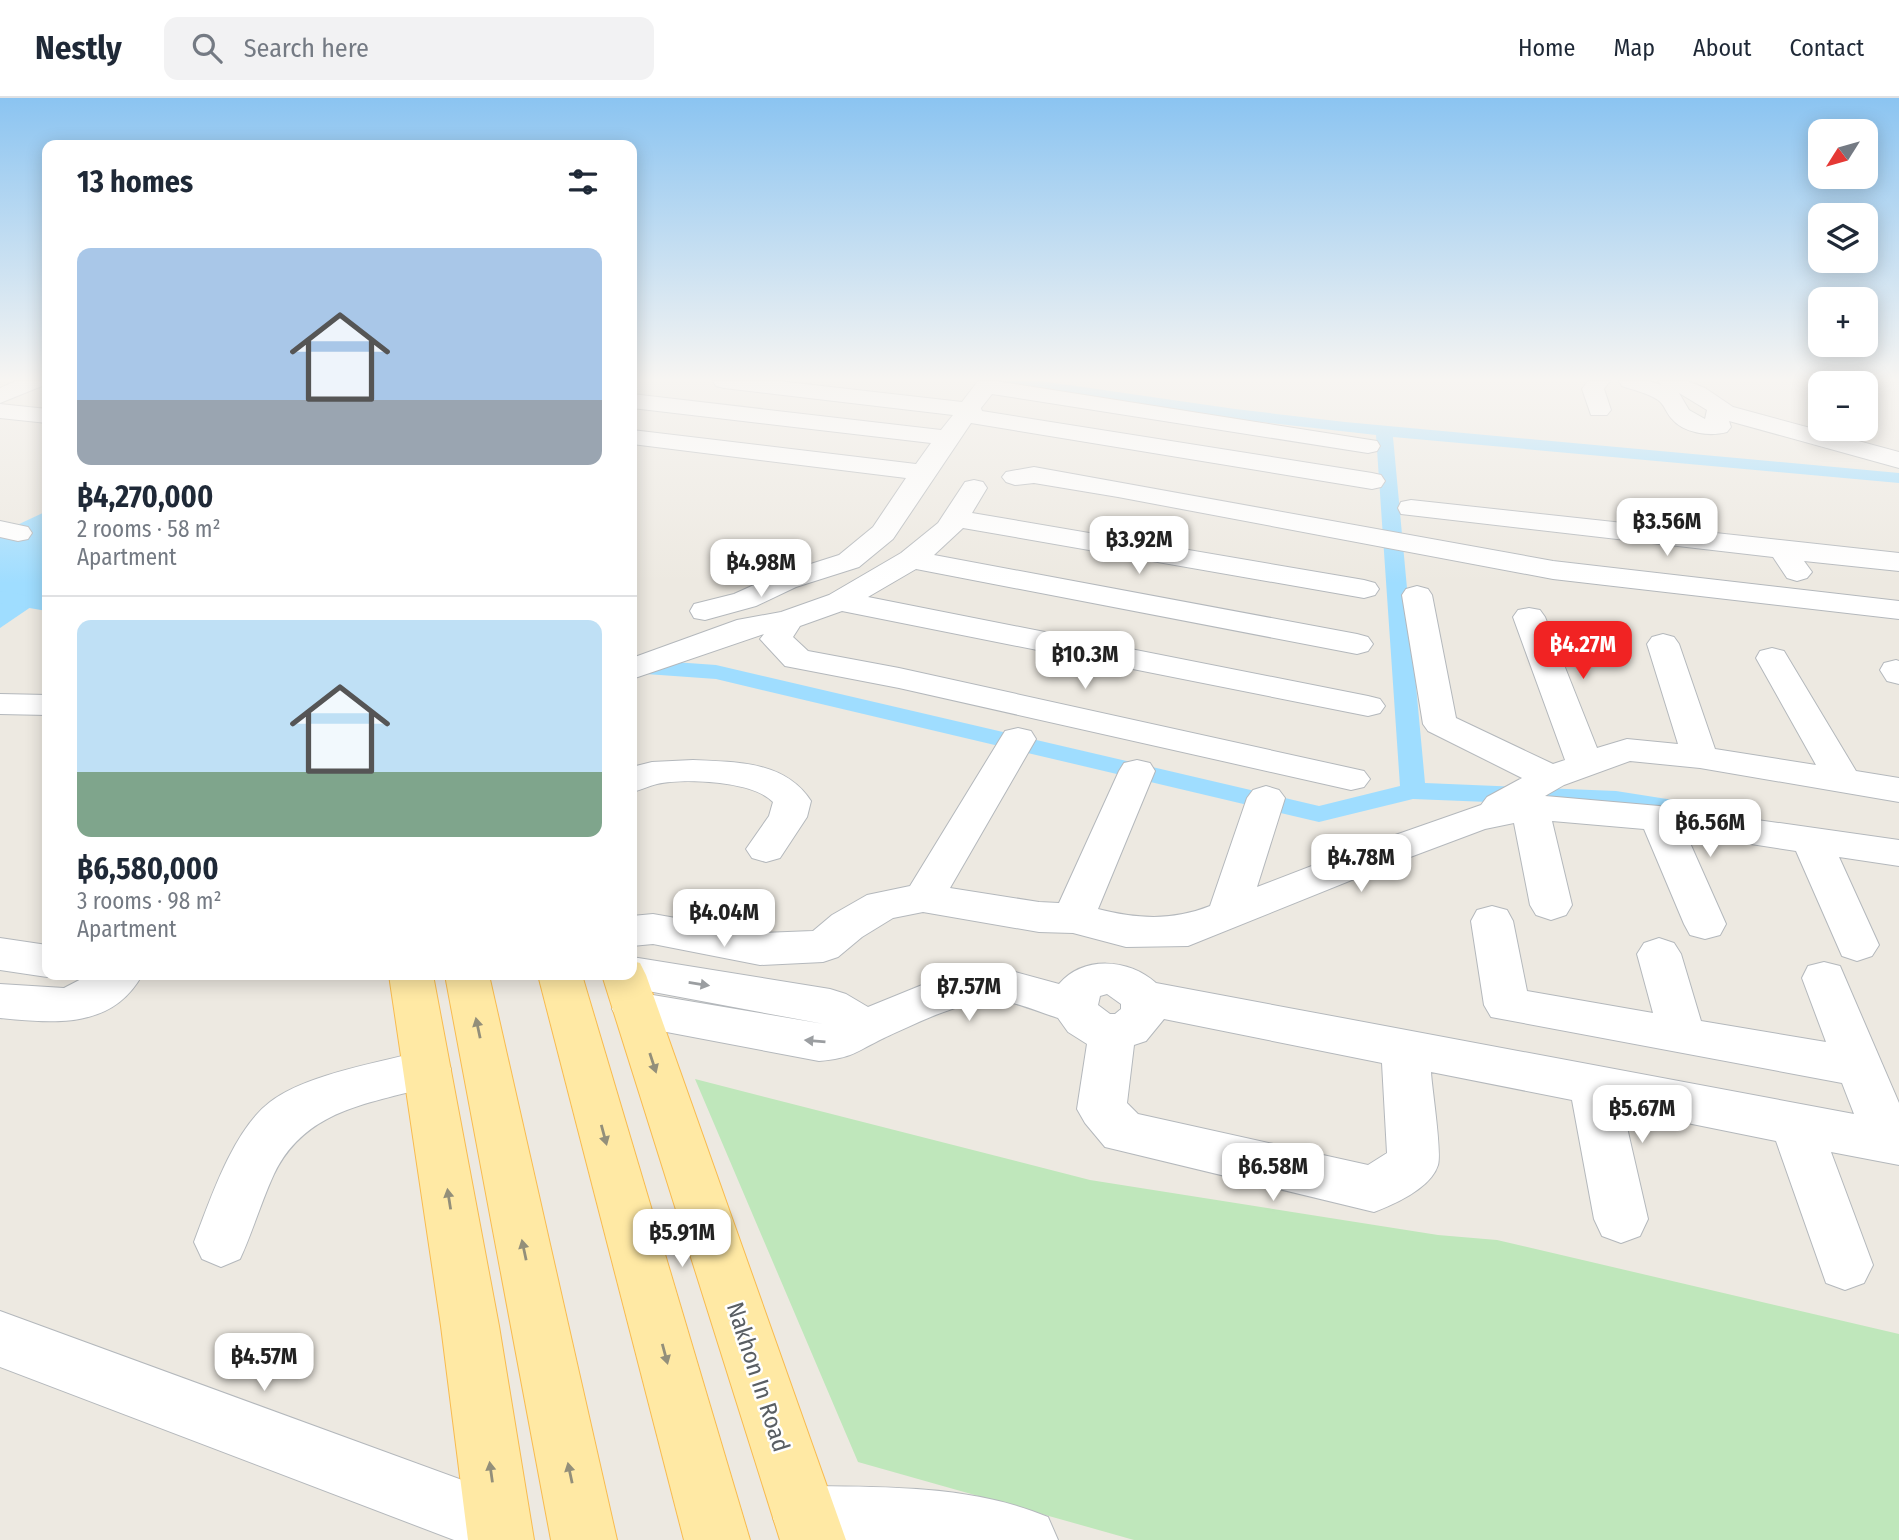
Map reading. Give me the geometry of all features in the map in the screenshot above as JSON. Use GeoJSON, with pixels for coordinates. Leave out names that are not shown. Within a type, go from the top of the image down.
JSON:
{"type":"FeatureCollection","features":[{"type":"Feature","properties":{"kind":"main road"},"geometry":{"type":"LineString","coordinates":[[412,980],[468,1312],[500,1532]]}},
{"type":"Feature","properties":{"kind":"main road"},"geometry":{"type":"LineString","coordinates":[[468,980],[584,1540]]}},
{"type":"Feature","properties":{"kind":"main road"},"geometry":{"type":"LineString","coordinates":[[561,980],[717,1540]]}},
{"type":"Feature","properties":{"kind":"main road","name":"Nakhon In Road"},"geometry":{"type":"LineString","coordinates":[[630,986],[809,1529]]}},
{"type":"Feature","properties":{"kind":"street"},"geometry":{"type":"LineString","coordinates":[[726,448],[923,472]]}},
{"type":"Feature","properties":{"kind":"street"},"geometry":{"type":"LineString","coordinates":[[685,650],[705,611],[745,600],[805,575],[849,561],[876,540],[940,448]]}},
{"type":"Feature","properties":{"kind":"street"},"geometry":{"type":"LineString","coordinates":[[1181,448],[1372,481]]}},
{"type":"Feature","properties":{"kind":"street"},"geometry":{"type":"LineString","coordinates":[[1857,448],[1899,460]]}},
{"type":"Feature","properties":{"kind":"street"},"geometry":{"type":"LineString","coordinates":[[637,667],[685,650],[746,646],[782,630],[840,601],[911,559],[948,529],[974,488],[1001,489],[1011,485],[1015,477],[1034,475],[1553,570],[1899,610]]}},
{"type":"Feature","properties":{"kind":"street"},"geometry":{"type":"LineString","coordinates":[[1411,508],[1899,562]]}},
{"type":"Feature","properties":{"kind":"street"},"geometry":{"type":"LineString","coordinates":[[955,518],[1364,589]]}},
{"type":"Feature","properties":{"kind":"street"},"geometry":{"type":"LineString","coordinates":[[1783,550],[1814,601]]}},
{"type":"Feature","properties":{"kind":"street"},"geometry":{"type":"LineString","coordinates":[[911,559],[1357,644]]}},
{"type":"Feature","properties":{"kind":"street"},"geometry":{"type":"LineString","coordinates":[[1417,595],[1440,724],[1541,792],[1659,818],[1899,853]]}},
{"type":"Feature","properties":{"kind":"street"},"geometry":{"type":"LineString","coordinates":[[840,601],[1368,706]]}},
{"type":"Feature","properties":{"kind":"street"},"geometry":{"type":"LineString","coordinates":[[1529,617],[1585,765]]}},
{"type":"Feature","properties":{"kind":"street"},"geometry":{"type":"LineString","coordinates":[[782,630],[797,659],[952,690],[1351,779]]}},
{"type":"Feature","properties":{"kind":"street"},"geometry":{"type":"LineString","coordinates":[[1663,644],[1700,757]]}},
{"type":"Feature","properties":{"kind":"street"},"geometry":{"type":"LineString","coordinates":[[1772,658],[1843,780]]}},
{"type":"Feature","properties":{"kind":"street"},"geometry":{"type":"LineString","coordinates":[[0,704],[42,705]]}},
{"type":"Feature","properties":{"kind":"street"},"geometry":{"type":"LineString","coordinates":[[923,898],[1018,739]]}},
{"type":"Feature","properties":{"kind":"street"},"geometry":{"type":"LineString","coordinates":[[637,930],[653,929],[760,948],[823,946],[847,926],[882,905],[923,898],[1039,916],[1073,918],[1126,932],[1188,931],[1541,792],[1585,765],[1627,750],[1700,757],[1899,790]]}},
{"type":"Feature","properties":{"kind":"street"},"geometry":{"type":"LineString","coordinates":[[1073,918],[1137,771]]}},
{"type":"Feature","properties":{"kind":"street"},"geometry":{"type":"LineString","coordinates":[[637,778],[650,773],[671,772],[737,775],[767,780],[784,790],[792,801],[788,817],[766,849]]}},
{"type":"Feature","properties":{"kind":"street"},"geometry":{"type":"LineString","coordinates":[[1541,792],[1551,905]]}},
{"type":"Feature","properties":{"kind":"street"},"geometry":{"type":"LineString","coordinates":[[1228,914],[1266,798]]}},
{"type":"Feature","properties":{"kind":"street"},"geometry":{"type":"LineString","coordinates":[[1659,818],[1705,925]]}},
{"type":"Feature","properties":{"kind":"street"},"geometry":{"type":"LineString","coordinates":[[1811,839],[1857,945]]}},
{"type":"Feature","properties":{"kind":"street"},"geometry":{"type":"LineString","coordinates":[[637,905],[764,923],[823,946]]}},
{"type":"Feature","properties":{"kind":"street"},"geometry":{"type":"LineString","coordinates":[[1492,921],[1507,1005],[1860,1066]]}},
{"type":"Feature","properties":{"kind":"street"},"geometry":{"type":"LineString","coordinates":[[0,954],[42,960]]}},
{"type":"Feature","properties":{"kind":"street"},"geometry":{"type":"LineString","coordinates":[[1659,954],[1682,1036]]}},
{"type":"Feature","properties":{"kind":"street"},"geometry":{"type":"LineString","coordinates":[[1824,978],[1894,1143]]}},
{"type":"Feature","properties":{"kind":"street"},"geometry":{"type":"LineString","coordinates":[[0,1001],[60,1008],[84,1001],[113,980]]}},
{"type":"Feature","properties":{"kind":"street"},"geometry":{"type":"LineString","coordinates":[[630,986],[819,1043],[842,1041],[865,1027],[943,995],[993,983],[1110,1011],[1405,1048],[1894,1143]]}},
{"type":"Feature","properties":{"kind":"street"},"geometry":{"type":"LineString","coordinates":[[1110,1011],[1102,1109],[1123,1132],[1374,1189],[1413,1163],[1405,1048]]}},
{"type":"Feature","properties":{"kind":"street"},"geometry":{"type":"LineString","coordinates":[[221,1242],[263,1146],[287,1116],[331,1097],[427,1069]]}},
{"type":"Feature","properties":{"kind":"street"},"geometry":{"type":"LineString","coordinates":[[1593,1085],[1621,1219]]}},
{"type":"Feature","properties":{"kind":"street"},"geometry":{"type":"LineString","coordinates":[[1796,1125],[1845,1265]]}},
{"type":"Feature","properties":{"kind":"street"},"geometry":{"type":"LineString","coordinates":[[0,1339],[500,1532]]}},
{"type":"Feature","properties":{"kind":"street"},"geometry":{"type":"LineString","coordinates":[[809,1529],[928,1530],[985,1527],[1025,1540]]}},
{"type":"Feature","properties":{"kind":"green space"},"geometry":{"type":"Polygon","coordinates":[[[695,1079],[1090,1180],[1438,1235],[1497,1240],[1899,1334],[1899,1540],[1134,1540],[858,1462],[695,1079]]]}},
{"type":"Feature","properties":{"kind":"water"},"geometry":{"type":"Polygon","coordinates":[[[42,513],[42,599],[0,628],[0,533],[42,513]]]}},
{"type":"Feature","properties":{"kind":"waterway"},"geometry":{"type":"LineString","coordinates":[[1385,448],[1413,791]]}},
{"type":"Feature","properties":{"kind":"waterway"},"geometry":{"type":"LineString","coordinates":[[1570,448],[1899,478]]}},
{"type":"Feature","properties":{"kind":"waterway"},"geometry":{"type":"LineString","coordinates":[[0,597],[42,604]]}},
{"type":"Feature","properties":{"kind":"waterway"},"geometry":{"type":"LineString","coordinates":[[637,666],[716,672],[1319,814],[1413,791]]}},
{"type":"Feature","properties":{"kind":"waterway"},"geometry":{"type":"LineString","coordinates":[[1413,791],[1616,799],[1728,816]]}}]}
